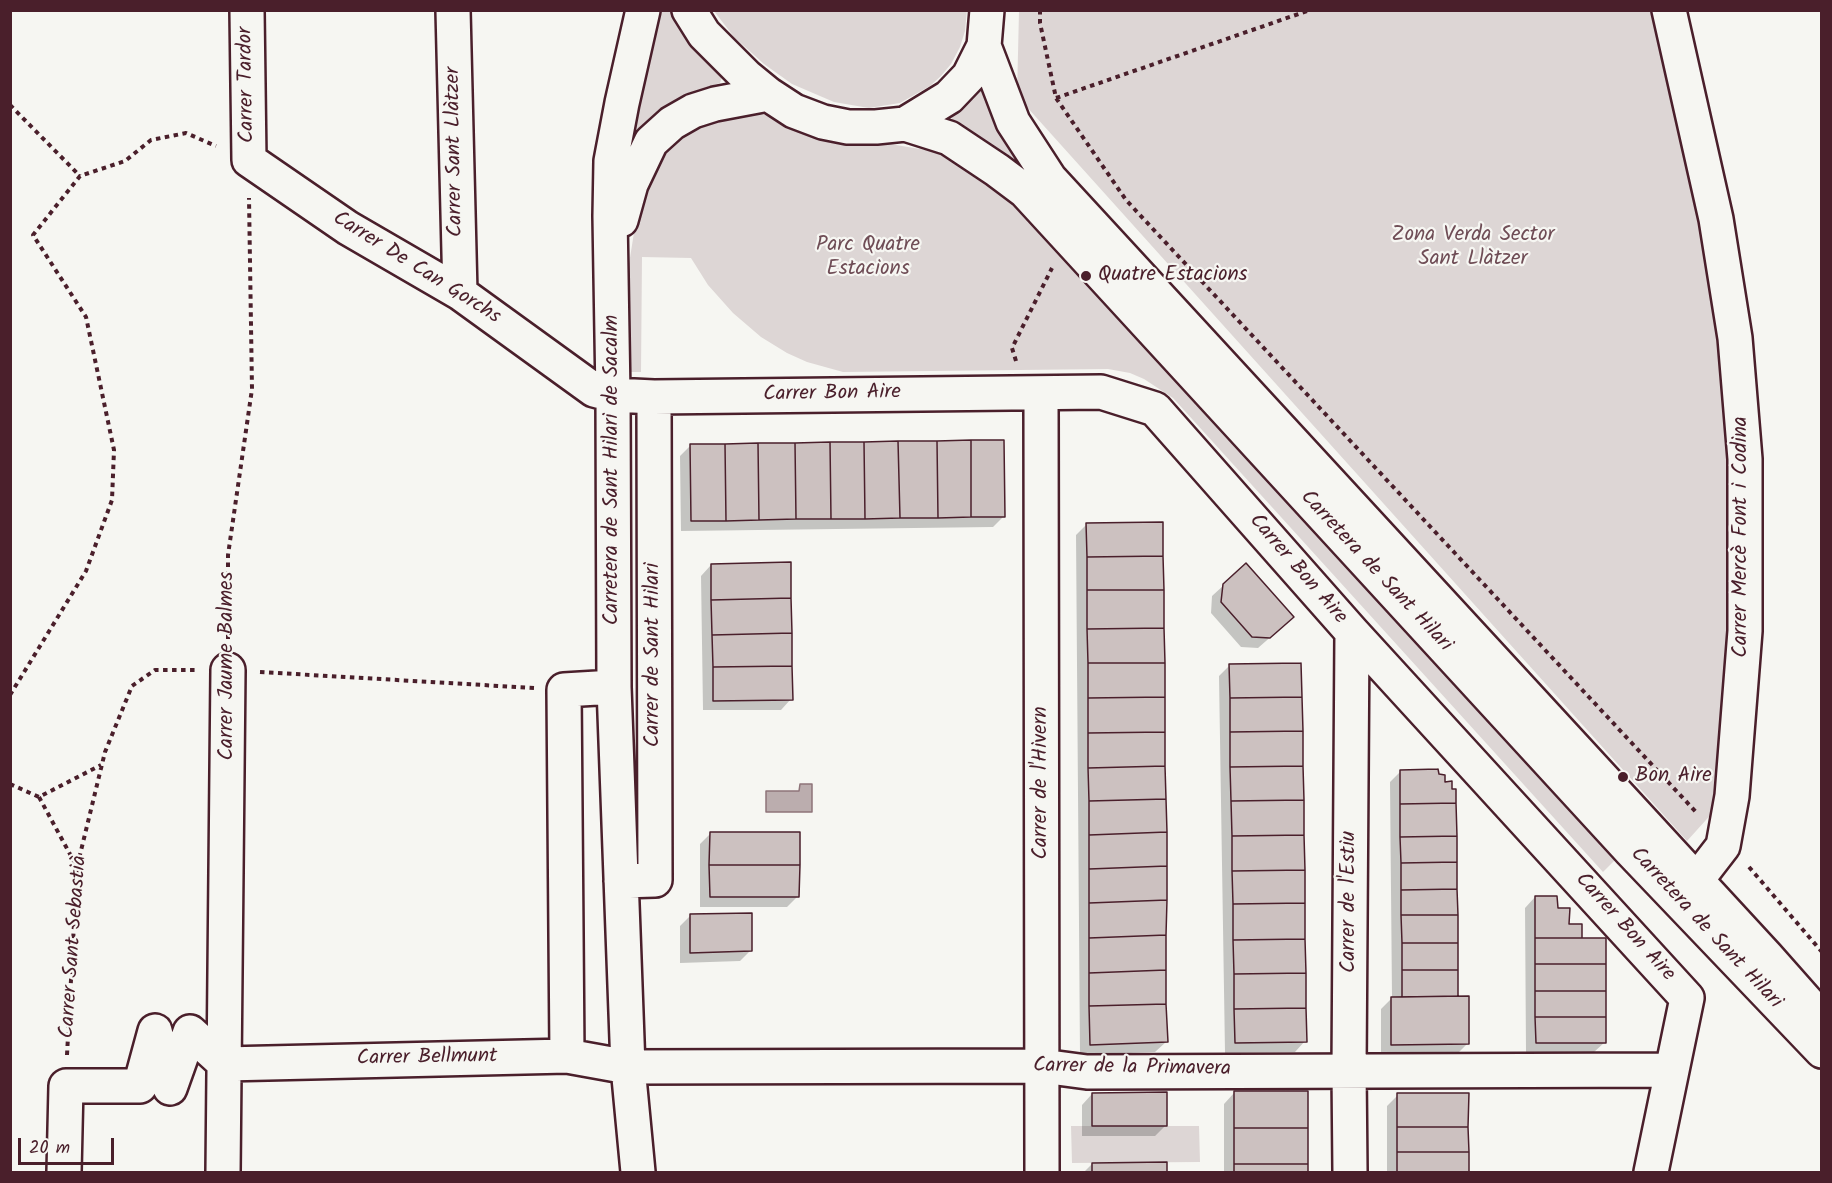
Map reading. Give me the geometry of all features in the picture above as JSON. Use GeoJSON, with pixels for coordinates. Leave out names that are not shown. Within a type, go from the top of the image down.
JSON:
{"type":"FeatureCollection","features":[{"type":"Feature","properties":{"kind":"street","name":"Carrer Tardor"},"geometry":{"type":"LineString","coordinates":[[247,10],[249,160]]}},
{"type":"Feature","properties":{"kind":"street","name":"Carrer Sant Llàtzer"},"geometry":{"type":"LineString","coordinates":[[453,10],[460,293]]}},
{"type":"Feature","properties":{"kind":"street","name":"Carretera de Sant Hilari de Sacalm"},"geometry":{"type":"LineString","coordinates":[[638,1173],[628,1067],[614,687],[610,216],[611,161],[643,10]]}},
{"type":"Feature","properties":{"kind":"street"},"geometry":{"type":"LineString","coordinates":[[689,10],[712,42],[768,94],[794,111],[823,122],[857,127],[905,124],[949,97],[969,76],[984,46],[987,10]]}},
{"type":"Feature","properties":{"kind":"street","name":"Carrer Mercè Font i Codina"},"geometry":{"type":"LineString","coordinates":[[1669,10],[1716,219],[1736,338],[1745,459],[1745,632],[1732,796],[1724,846],[1696,880]]}},
{"type":"Feature","properties":{"kind":"street","name":"Carretera de Sant Hilari"},"geometry":{"type":"LineString","coordinates":[[984,46],[1013,122],[1050,179],[1696,880],[1821,1019]]}},
{"type":"Feature","properties":{"kind":"street","name":"Carretera de Sant Hilari de Sacalm"},"geometry":{"type":"LineString","coordinates":[[612,254],[631,184],[651,142],[672,123],[693,111],[715,104],[768,94]]}},
{"type":"Feature","properties":{"kind":"street","name":"Carretera de Sant Hilari"},"geometry":{"type":"LineString","coordinates":[[905,124],[949,138],[1025,191],[1631,851],[1821,1051]]}},
{"type":"Feature","properties":{"kind":"street","name":"Carrer De Can Gorchs"},"geometry":{"type":"LineString","coordinates":[[249,160],[348,228],[460,293],[594,390],[613,395]]}},
{"type":"Feature","properties":{"kind":"street","name":"Carrer Bon Aire"},"geometry":{"type":"LineString","coordinates":[[613,395],[654,397],[1101,392],[1155,409],[1352,632],[1688,998],[1651,1173]]}},
{"type":"Feature","properties":{"kind":"street","name":"Carrer de l'Hivern"},"geometry":{"type":"LineString","coordinates":[[1041,394],[1042,1173]]}},
{"type":"Feature","properties":{"kind":"street","name":"Carrer de Sant Hilari"},"geometry":{"type":"LineString","coordinates":[[621,881],[655,880],[654,397]]}},
{"type":"Feature","properties":{"kind":"street","name":"Carrer de l'Estiu"},"geometry":{"type":"LineString","coordinates":[[1350,1173],[1352,632]]}},
{"type":"Feature","properties":{"kind":"street","name":"Carrer Jaume Balmes"},"geometry":{"type":"LineString","coordinates":[[222,1173],[228,670]]}},
{"type":"Feature","properties":{"kind":"street"},"geometry":{"type":"LineString","coordinates":[[567,1056],[564,690],[614,687]]}},
{"type":"Feature","properties":{"kind":"street"},"geometry":{"type":"LineString","coordinates":[[64,1173],[66,1086],[135,1078],[155,1031],[170,1088],[190,1032],[225,1064]]}},
{"type":"Feature","properties":{"kind":"street","name":"Carrer Bellmunt"},"geometry":{"type":"LineString","coordinates":[[225,1064],[567,1056],[628,1067]]}},
{"type":"Feature","properties":{"kind":"street","name":"Carrer de la Primavera"},"geometry":{"type":"LineString","coordinates":[[628,1067],[1042,1066],[1088,1072],[1672,1071]]}},
{"type":"Feature","properties":{"kind":"path"},"geometry":{"type":"LineString","coordinates":[[1040,10],[1040,23],[1056,98],[1125,200],[1700,817]]}},
{"type":"Feature","properties":{"kind":"path"},"geometry":{"type":"LineString","coordinates":[[1056,98],[1310,10]]}},
{"type":"Feature","properties":{"kind":"path"},"geometry":{"type":"LineString","coordinates":[[10,105],[80,176]]}},
{"type":"Feature","properties":{"kind":"path"},"geometry":{"type":"LineString","coordinates":[[10,695],[86,571],[112,500],[114,450],[86,317],[33,235],[80,176],[125,161],[151,140],[186,133],[249,160]]}},
{"type":"Feature","properties":{"kind":"path","name":"Carrer Jaume Balmes"},"geometry":{"type":"LineString","coordinates":[[228,670],[228,555],[252,389],[249,160]]}},
{"type":"Feature","properties":{"kind":"path"},"geometry":{"type":"LineString","coordinates":[[1018,364],[1012,348],[1056,262]]}},
{"type":"Feature","properties":{"kind":"path","name":"Carrer Sant Sebastià"},"geometry":{"type":"LineString","coordinates":[[66,1086],[77,867],[102,765],[132,686],[155,670],[228,670],[564,690]]}},
{"type":"Feature","properties":{"kind":"path"},"geometry":{"type":"LineString","coordinates":[[39,797],[102,765]]}},
{"type":"Feature","properties":{"kind":"path"},"geometry":{"type":"LineString","coordinates":[[10,784],[39,797],[77,867]]}},
{"type":"Feature","properties":{"kind":"path"},"geometry":{"type":"LineString","coordinates":[[1742,860],[1821,952]]}},
{"type":"Feature","properties":{"kind":"green space"},"geometry":{"type":"Polygon","coordinates":[[[967,10],[965,31],[960,47],[941,76],[930,86],[900,103],[869,108],[834,102],[792,84],[764,64],[734,37],[714,11],[967,10]]]}},
{"type":"Feature","properties":{"kind":"green space"},"geometry":{"type":"Polygon","coordinates":[[[659,11],[673,11],[698,53],[722,77],[720,83],[683,95],[662,108],[632,142],[628,138],[659,11]]]}},
{"type":"Feature","properties":{"kind":"green space","name":"Zona Verda Sector Sant Llàtzer"},"geometry":{"type":"Polygon","coordinates":[[[1019,11],[1677,11],[1745,459],[1715,810],[1687,841],[1017,96],[1019,11]]]}},
{"type":"Feature","properties":{"kind":"green space"},"geometry":{"type":"Polygon","coordinates":[[[983,89],[1058,199],[952,126],[952,113],[978,90],[983,89]]]}},
{"type":"Feature","properties":{"kind":"green space","name":"Parc Quatre Estacions"},"geometry":{"type":"Polygon","coordinates":[[[741,112],[781,117],[839,141],[860,144],[884,143],[938,152],[997,180],[1623,852],[1603,872],[1173,398],[1144,379],[1130,373],[1108,369],[843,372],[807,362],[761,337],[733,313],[708,285],[691,258],[642,257],[641,372],[628,372],[629,264],[640,195],[659,155],[678,133],[741,112]]]}},
{"type":"Feature","properties":{"kind":"green space"},"geometry":{"type":"Polygon","coordinates":[[[1071,1126],[1199,1126],[1200,1162],[1072,1163],[1071,1126]]]}},
{"type":"Feature","properties":{"kind":"shaded area"},"geometry":{"type":"Polygon","coordinates":[[[800,784],[812,784],[812,812],[766,812],[766,791],[799,791],[800,784]]]}},
{"type":"Feature","properties":{"kind":"building"},"geometry":{"type":"Polygon","coordinates":[[[971,440],[1004,440],[1005,517],[971,517],[971,440]]]}},
{"type":"Feature","properties":{"kind":"building"},"geometry":{"type":"Polygon","coordinates":[[[971,440],[971,517],[938,518],[937,441],[971,440]]]}},
{"type":"Feature","properties":{"kind":"building"},"geometry":{"type":"Polygon","coordinates":[[[898,441],[937,441],[938,518],[900,518],[898,441]]]}},
{"type":"Feature","properties":{"kind":"building"},"geometry":{"type":"Polygon","coordinates":[[[898,441],[900,518],[865,519],[864,442],[898,441]]]}},
{"type":"Feature","properties":{"kind":"building"},"geometry":{"type":"Polygon","coordinates":[[[830,442],[864,442],[865,519],[831,519],[830,442]]]}},
{"type":"Feature","properties":{"kind":"building"},"geometry":{"type":"Polygon","coordinates":[[[830,442],[831,519],[796,519],[795,443],[830,442]]]}},
{"type":"Feature","properties":{"kind":"building"},"geometry":{"type":"Polygon","coordinates":[[[758,443],[795,443],[796,519],[759,520],[758,443]]]}},
{"type":"Feature","properties":{"kind":"building"},"geometry":{"type":"Polygon","coordinates":[[[758,443],[759,520],[726,521],[725,444],[758,443]]]}},
{"type":"Feature","properties":{"kind":"building"},"geometry":{"type":"Polygon","coordinates":[[[690,444],[725,444],[726,521],[691,521],[690,444]]]}},
{"type":"Feature","properties":{"kind":"building"},"geometry":{"type":"Polygon","coordinates":[[[1163,522],[1163,556],[1087,557],[1086,523],[1163,522]]]}},
{"type":"Feature","properties":{"kind":"building"},"geometry":{"type":"Polygon","coordinates":[[[1163,556],[1164,590],[1087,590],[1087,557],[1163,556]]]}},
{"type":"Feature","properties":{"kind":"building"},"geometry":{"type":"Polygon","coordinates":[[[791,562],[791,598],[711,600],[711,564],[791,562]]]}},
{"type":"Feature","properties":{"kind":"building"},"geometry":{"type":"Polygon","coordinates":[[[1246,563],[1294,617],[1270,638],[1252,637],[1221,602],[1223,584],[1246,563]]]}},
{"type":"Feature","properties":{"kind":"building"},"geometry":{"type":"Polygon","coordinates":[[[1087,590],[1164,590],[1164,628],[1087,629],[1087,590]]]}},
{"type":"Feature","properties":{"kind":"building"},"geometry":{"type":"Polygon","coordinates":[[[791,598],[792,633],[712,635],[711,600],[791,598]]]}},
{"type":"Feature","properties":{"kind":"building"},"geometry":{"type":"Polygon","coordinates":[[[1164,628],[1165,663],[1088,663],[1087,629],[1164,628]]]}},
{"type":"Feature","properties":{"kind":"building"},"geometry":{"type":"Polygon","coordinates":[[[792,633],[792,666],[713,667],[712,635],[792,633]]]}},
{"type":"Feature","properties":{"kind":"building"},"geometry":{"type":"Polygon","coordinates":[[[1088,663],[1165,663],[1165,697],[1088,698],[1088,663]]]}},
{"type":"Feature","properties":{"kind":"building"},"geometry":{"type":"Polygon","coordinates":[[[1301,663],[1302,697],[1230,698],[1229,664],[1301,663]]]}},
{"type":"Feature","properties":{"kind":"building"},"geometry":{"type":"Polygon","coordinates":[[[792,666],[793,700],[713,701],[713,667],[792,666]]]}},
{"type":"Feature","properties":{"kind":"building"},"geometry":{"type":"Polygon","coordinates":[[[1165,697],[1165,732],[1088,733],[1088,698],[1165,697]]]}},
{"type":"Feature","properties":{"kind":"building"},"geometry":{"type":"Polygon","coordinates":[[[1302,697],[1303,731],[1230,732],[1230,698],[1302,697]]]}},
{"type":"Feature","properties":{"kind":"building"},"geometry":{"type":"Polygon","coordinates":[[[1303,731],[1303,766],[1230,767],[1230,732],[1303,731]]]}},
{"type":"Feature","properties":{"kind":"building"},"geometry":{"type":"Polygon","coordinates":[[[1165,732],[1165,766],[1088,768],[1088,733],[1165,732]]]}},
{"type":"Feature","properties":{"kind":"building"},"geometry":{"type":"Polygon","coordinates":[[[1165,766],[1166,799],[1089,801],[1088,768],[1165,766]]]}},
{"type":"Feature","properties":{"kind":"building"},"geometry":{"type":"Polygon","coordinates":[[[1303,766],[1304,800],[1231,801],[1230,767],[1303,766]]]}},
{"type":"Feature","properties":{"kind":"building"},"geometry":{"type":"Polygon","coordinates":[[[1438,769],[1439,774],[1445,775],[1445,782],[1452,781],[1452,789],[1456,789],[1456,803],[1400,804],[1400,770],[1438,769]]]}},
{"type":"Feature","properties":{"kind":"building"},"geometry":{"type":"Polygon","coordinates":[[[1166,799],[1167,832],[1089,835],[1089,801],[1166,799]]]}},
{"type":"Feature","properties":{"kind":"building"},"geometry":{"type":"Polygon","coordinates":[[[1304,800],[1304,835],[1232,836],[1231,801],[1304,800]]]}},
{"type":"Feature","properties":{"kind":"building"},"geometry":{"type":"Polygon","coordinates":[[[1456,803],[1457,836],[1400,837],[1400,804],[1456,803]]]}},
{"type":"Feature","properties":{"kind":"building"},"geometry":{"type":"Polygon","coordinates":[[[710,832],[800,832],[800,865],[709,865],[710,832]]]}},
{"type":"Feature","properties":{"kind":"building"},"geometry":{"type":"Polygon","coordinates":[[[1167,832],[1167,866],[1089,869],[1089,835],[1167,832]]]}},
{"type":"Feature","properties":{"kind":"building"},"geometry":{"type":"Polygon","coordinates":[[[1304,835],[1305,870],[1232,871],[1232,836],[1304,835]]]}},
{"type":"Feature","properties":{"kind":"building"},"geometry":{"type":"Polygon","coordinates":[[[1457,836],[1457,862],[1401,863],[1400,837],[1457,836]]]}},
{"type":"Feature","properties":{"kind":"building"},"geometry":{"type":"Polygon","coordinates":[[[1457,862],[1457,889],[1401,890],[1401,863],[1457,862]]]}},
{"type":"Feature","properties":{"kind":"building"},"geometry":{"type":"Polygon","coordinates":[[[709,865],[800,865],[799,897],[710,897],[709,865]]]}},
{"type":"Feature","properties":{"kind":"building"},"geometry":{"type":"Polygon","coordinates":[[[1167,866],[1167,900],[1089,903],[1089,869],[1167,866]]]}},
{"type":"Feature","properties":{"kind":"building"},"geometry":{"type":"Polygon","coordinates":[[[1305,870],[1305,903],[1233,904],[1232,871],[1305,870]]]}},
{"type":"Feature","properties":{"kind":"building"},"geometry":{"type":"Polygon","coordinates":[[[1457,889],[1458,915],[1401,915],[1401,890],[1457,889]]]}},
{"type":"Feature","properties":{"kind":"building"},"geometry":{"type":"Polygon","coordinates":[[[1535,896],[1557,896],[1558,908],[1570,908],[1569,924],[1582,924],[1582,938],[1535,938],[1535,896]]]}},
{"type":"Feature","properties":{"kind":"building"},"geometry":{"type":"Polygon","coordinates":[[[1167,900],[1166,935],[1089,938],[1089,903],[1167,900]]]}},
{"type":"Feature","properties":{"kind":"building"},"geometry":{"type":"Polygon","coordinates":[[[1305,903],[1305,939],[1233,940],[1233,904],[1305,903]]]}},
{"type":"Feature","properties":{"kind":"building"},"geometry":{"type":"Polygon","coordinates":[[[752,913],[752,951],[690,953],[690,914],[752,913]]]}},
{"type":"Feature","properties":{"kind":"building"},"geometry":{"type":"Polygon","coordinates":[[[1401,915],[1458,915],[1458,943],[1402,943],[1401,915]]]}},
{"type":"Feature","properties":{"kind":"building"},"geometry":{"type":"Polygon","coordinates":[[[1166,935],[1166,970],[1089,973],[1089,938],[1166,935]]]}},
{"type":"Feature","properties":{"kind":"building"},"geometry":{"type":"Polygon","coordinates":[[[1535,938],[1606,938],[1606,964],[1535,964],[1535,938]]]}},
{"type":"Feature","properties":{"kind":"building"},"geometry":{"type":"Polygon","coordinates":[[[1305,939],[1306,973],[1234,974],[1233,940],[1305,939]]]}},
{"type":"Feature","properties":{"kind":"building"},"geometry":{"type":"Polygon","coordinates":[[[1402,943],[1458,943],[1458,970],[1402,970],[1402,943]]]}},
{"type":"Feature","properties":{"kind":"building"},"geometry":{"type":"Polygon","coordinates":[[[1535,964],[1606,964],[1606,991],[1535,991],[1535,964]]]}},
{"type":"Feature","properties":{"kind":"building"},"geometry":{"type":"Polygon","coordinates":[[[1166,970],[1166,1004],[1089,1006],[1089,973],[1166,970]]]}},
{"type":"Feature","properties":{"kind":"building"},"geometry":{"type":"Polygon","coordinates":[[[1402,970],[1458,970],[1458,996],[1402,997],[1402,970]]]}},
{"type":"Feature","properties":{"kind":"building"},"geometry":{"type":"Polygon","coordinates":[[[1306,973],[1306,1008],[1234,1009],[1234,974],[1306,973]]]}},
{"type":"Feature","properties":{"kind":"building"},"geometry":{"type":"Polygon","coordinates":[[[1535,991],[1606,991],[1606,1017],[1535,1017],[1535,991]]]}},
{"type":"Feature","properties":{"kind":"building"},"geometry":{"type":"Polygon","coordinates":[[[1469,996],[1469,1044],[1391,1045],[1391,997],[1469,996]]]}},
{"type":"Feature","properties":{"kind":"building"},"geometry":{"type":"Polygon","coordinates":[[[1166,1004],[1168,1042],[1090,1045],[1089,1006],[1166,1004]]]}},
{"type":"Feature","properties":{"kind":"building"},"geometry":{"type":"Polygon","coordinates":[[[1306,1008],[1307,1042],[1235,1043],[1234,1009],[1306,1008]]]}},
{"type":"Feature","properties":{"kind":"building"},"geometry":{"type":"Polygon","coordinates":[[[1535,1017],[1606,1017],[1606,1043],[1536,1043],[1535,1017]]]}},
{"type":"Feature","properties":{"kind":"building"},"geometry":{"type":"Polygon","coordinates":[[[1234,1091],[1308,1091],[1308,1128],[1234,1128],[1234,1091]]]}},
{"type":"Feature","properties":{"kind":"building"},"geometry":{"type":"Polygon","coordinates":[[[1167,1092],[1167,1126],[1092,1126],[1092,1093],[1167,1092]]]}},
{"type":"Feature","properties":{"kind":"building"},"geometry":{"type":"Polygon","coordinates":[[[1397,1093],[1469,1093],[1468,1127],[1397,1127],[1397,1093]]]}},
{"type":"Feature","properties":{"kind":"building"},"geometry":{"type":"Polygon","coordinates":[[[1397,1127],[1468,1127],[1469,1152],[1397,1152],[1397,1127]]]}},
{"type":"Feature","properties":{"kind":"building"},"geometry":{"type":"Polygon","coordinates":[[[1234,1128],[1308,1128],[1308,1164],[1234,1164],[1234,1128]]]}},
{"type":"Feature","properties":{"kind":"building"},"geometry":{"type":"Polygon","coordinates":[[[1397,1152],[1469,1152],[1469,1172],[1397,1172],[1397,1152]]]}},
{"type":"Feature","properties":{"kind":"building"},"geometry":{"type":"Polygon","coordinates":[[[1167,1162],[1167,1172],[1092,1172],[1092,1163],[1167,1162]]]}},
{"type":"Feature","properties":{"kind":"building"},"geometry":{"type":"Polygon","coordinates":[[[1234,1164],[1308,1164],[1308,1172],[1234,1172],[1234,1164]]]}},
{"type":"Feature","properties":{"kind":"place","name":"Quatre Estacions"},"geometry":{"type":"Point","coordinates":[1086,276]}},
{"type":"Feature","properties":{"kind":"place","name":"Bon Aire"},"geometry":{"type":"Point","coordinates":[1623,777]}}]}
